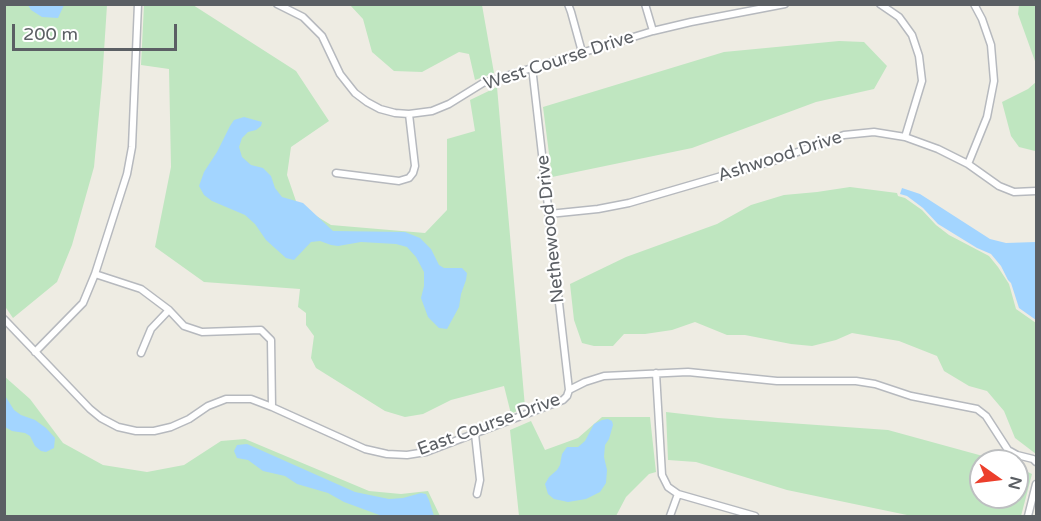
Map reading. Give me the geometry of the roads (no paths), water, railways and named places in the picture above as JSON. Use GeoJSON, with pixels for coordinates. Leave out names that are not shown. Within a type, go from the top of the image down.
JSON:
{"type":"FeatureCollection","features":[{"type":"Feature","properties":{"kind":"street"},"geometry":{"type":"LineString","coordinates":[[35,352],[83,303],[95,274],[127,174],[132,147],[138,4]]}},
{"type":"Feature","properties":{"kind":"street","name":"West Course Drive"},"geometry":{"type":"LineString","coordinates":[[277,4],[303,17],[322,36],[340,74],[355,93],[380,109],[410,114],[432,111],[449,104],[483,83],[653,31],[785,4]]}},
{"type":"Feature","properties":{"kind":"street"},"geometry":{"type":"LineString","coordinates":[[568,4],[582,52]]}},
{"type":"Feature","properties":{"kind":"street"},"geometry":{"type":"LineString","coordinates":[[645,4],[653,31]]}},
{"type":"Feature","properties":{"kind":"street"},"geometry":{"type":"LineString","coordinates":[[880,4],[899,17],[912,35],[919,56],[922,81],[905,137]]}},
{"type":"Feature","properties":{"kind":"street"},"geometry":{"type":"LineString","coordinates":[[968,164],[987,117],[994,81],[991,45],[974,4]]}},
{"type":"Feature","properties":{"kind":"street","name":"Nethewood Drive"},"geometry":{"type":"LineString","coordinates":[[532,67],[569,390]]}},
{"type":"Feature","properties":{"kind":"street"},"geometry":{"type":"LineString","coordinates":[[336,173],[399,181],[409,178],[415,166],[410,114]]}},
{"type":"Feature","properties":{"kind":"street","name":"Ashwood Drive"},"geometry":{"type":"LineString","coordinates":[[549,214],[629,203],[773,161],[844,135],[874,132],[905,137],[938,149],[968,164],[999,186],[1014,192],[1036,191]]}},
{"type":"Feature","properties":{"kind":"street"},"geometry":{"type":"LineString","coordinates":[[95,274],[141,289],[169,310],[184,327],[202,332],[261,330],[271,340],[272,407]]}},
{"type":"Feature","properties":{"kind":"street"},"geometry":{"type":"LineString","coordinates":[[141,354],[151,329],[169,310]]}},
{"type":"Feature","properties":{"kind":"street","name":"East Course Drive"},"geometry":{"type":"LineString","coordinates":[[4,319],[90,409],[118,427],[136,431],[154,431],[171,427],[189,419],[208,406],[226,399],[251,399],[365,449],[387,454],[407,455],[426,452],[564,400],[569,390],[604,376],[688,372],[777,381],[856,381],[875,384],[911,396],[977,409],[986,416],[1008,450],[1036,462]]}},
{"type":"Feature","properties":{"kind":"street"},"geometry":{"type":"LineString","coordinates":[[656,373],[662,475],[668,487],[678,494],[755,516]]}},
{"type":"Feature","properties":{"kind":"street"},"geometry":{"type":"LineString","coordinates":[[475,434],[480,480],[477,494]]}},
{"type":"Feature","properties":{"kind":"street"},"geometry":{"type":"LineString","coordinates":[[1028,516],[1036,484]]}},
{"type":"Feature","properties":{"kind":"street"},"geometry":{"type":"LineString","coordinates":[[670,516],[678,494]]}},
{"type":"Feature","properties":{"kind":"water"},"geometry":{"type":"Polygon","coordinates":[[[28,5],[64,5],[58,18],[42,17],[31,10],[28,5]]]}},
{"type":"Feature","properties":{"kind":"water"},"geometry":{"type":"Polygon","coordinates":[[[244,117],[262,122],[256,130],[248,132],[242,138],[239,147],[242,157],[251,165],[263,168],[271,176],[275,188],[282,197],[303,203],[333,231],[405,232],[420,238],[431,249],[439,265],[444,268],[462,268],[467,273],[459,307],[447,329],[439,328],[428,317],[421,298],[424,272],[416,257],[407,247],[361,242],[338,246],[320,241],[311,242],[294,260],[286,258],[266,240],[255,224],[245,215],[212,201],[204,195],[199,186],[204,172],[234,120],[244,117]]]}},
{"type":"Feature","properties":{"kind":"water"},"geometry":{"type":"Polygon","coordinates":[[[902,188],[920,194],[990,239],[1006,243],[1036,242],[1036,320],[1019,308],[1011,283],[991,254],[938,224],[923,208],[907,196],[900,194],[902,188]]]}},
{"type":"Feature","properties":{"kind":"water"},"geometry":{"type":"Polygon","coordinates":[[[4,394],[14,410],[46,428],[55,438],[54,448],[46,452],[41,451],[35,446],[30,436],[5,427],[4,394]]]}},
{"type":"Feature","properties":{"kind":"water"},"geometry":{"type":"Polygon","coordinates":[[[608,419],[613,425],[605,445],[606,483],[600,492],[586,499],[568,502],[554,499],[548,494],[545,484],[560,465],[562,454],[567,447],[578,447],[585,441],[594,424],[608,419]]]}},
{"type":"Feature","properties":{"kind":"water"},"geometry":{"type":"Polygon","coordinates":[[[247,444],[355,492],[389,499],[426,494],[434,516],[382,516],[344,502],[328,493],[297,484],[285,476],[263,471],[248,460],[237,458],[234,451],[237,445],[247,444]]]}}]}
